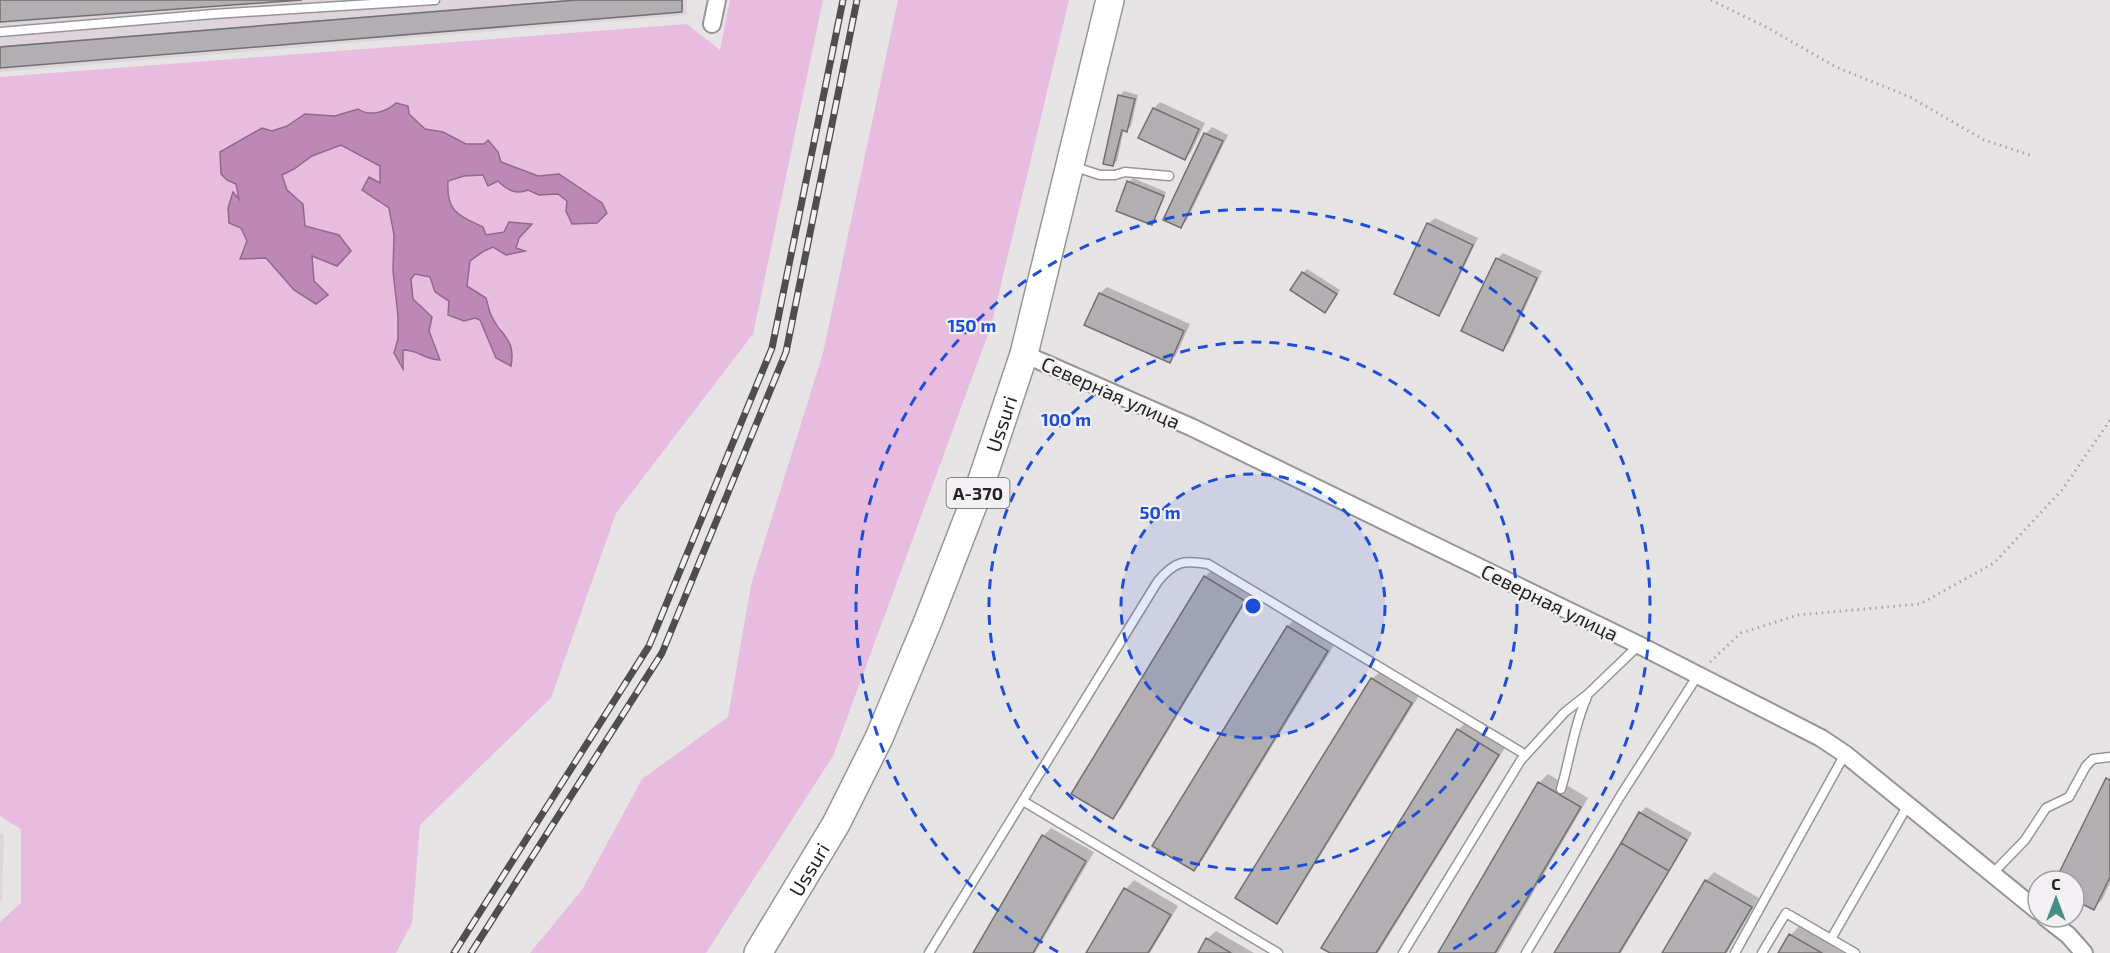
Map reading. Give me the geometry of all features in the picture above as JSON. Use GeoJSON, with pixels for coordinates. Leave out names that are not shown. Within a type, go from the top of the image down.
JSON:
{"type":"FeatureCollection","features":[{"type":"Feature","properties":{"kind":"highway","name":"Ussuri"},"geometry":{"type":"LineString","coordinates":[[758,953],[836,824],[879,738],[978,492],[1024,354],[1110,0]]}},
{"type":"Feature","properties":{"kind":"street"},"geometry":{"type":"LineString","coordinates":[[712,24],[717,0]]}},
{"type":"Feature","properties":{"kind":"street","name":"Северная улица"},"geometry":{"type":"LineString","coordinates":[[1024,354],[1191,427],[1639,645],[1821,738],[1845,754],[2026,902]]}},
{"type":"Feature","properties":{"kind":"street"},"geometry":{"type":"LineString","coordinates":[[2060,929],[2084,953]]}},
{"type":"Feature","properties":{"kind":"lane"},"geometry":{"type":"LineString","coordinates":[[0,32],[214,14],[435,0]]}},
{"type":"Feature","properties":{"kind":"lane"},"geometry":{"type":"LineString","coordinates":[[1069,165],[1100,175],[1125,172],[1169,176]]}},
{"type":"Feature","properties":{"kind":"lane"},"geometry":{"type":"LineString","coordinates":[[929,953],[1158,580],[1171,566],[1188,561],[1208,564],[1526,755]]}},
{"type":"Feature","properties":{"kind":"lane"},"geometry":{"type":"LineString","coordinates":[[1402,953],[1526,755],[1564,712],[1588,694],[1639,645]]}},
{"type":"Feature","properties":{"kind":"lane"},"geometry":{"type":"LineString","coordinates":[[1526,953],[1621,795],[1698,675]]}},
{"type":"Feature","properties":{"kind":"lane"},"geometry":{"type":"LineString","coordinates":[[1561,789],[1571,756],[1579,715],[1588,694]]}},
{"type":"Feature","properties":{"kind":"lane"},"geometry":{"type":"LineString","coordinates":[[1735,953],[1845,754]]}},
{"type":"Feature","properties":{"kind":"lane"},"geometry":{"type":"LineString","coordinates":[[1992,875],[2025,840],[2046,808],[2069,797],[2086,766],[2093,759],[2110,757]]}},
{"type":"Feature","properties":{"kind":"lane"},"geometry":{"type":"LineString","coordinates":[[1023,801],[1278,953]]}},
{"type":"Feature","properties":{"kind":"lane"},"geometry":{"type":"LineString","coordinates":[[1831,939],[1908,805]]}},
{"type":"Feature","properties":{"kind":"lane"},"geometry":{"type":"LineString","coordinates":[[1762,953],[1786,913],[1855,953]]}},
{"type":"Feature","properties":{"kind":"path"},"geometry":{"type":"LineString","coordinates":[[1711,0],[1768,28],[1836,67],[1910,97],[1984,140],[2030,155]]}},
{"type":"Feature","properties":{"kind":"path"},"geometry":{"type":"LineString","coordinates":[[1698,675],[1741,633],[1798,615],[1920,604],[1994,563],[2062,490],[2110,420]]}},
{"type":"Feature","properties":{"kind":"shaded area"},"geometry":{"type":"Polygon","coordinates":[[[0,0],[687,0],[687,15],[0,72],[0,0]]]}},
{"type":"Feature","properties":{"kind":"shaded area"},"geometry":{"type":"Polygon","coordinates":[[[730,0],[823,0],[753,334],[616,513],[551,698],[420,825],[412,923],[396,953],[0,953],[0,922],[21,903],[21,829],[0,816],[0,77],[687,24],[720,50],[730,0]],[[358,109],[335,116],[305,114],[287,126],[272,131],[262,128],[236,183],[239,201],[234,193],[241,228],[247,241],[266,258],[294,290],[314,281],[312,255],[339,235],[305,226],[303,204],[287,190],[282,174],[294,169],[312,156],[341,145],[380,166],[378,203],[389,208],[394,235],[393,271],[398,339],[394,353],[403,368],[403,350],[440,359],[429,331],[432,317],[413,299],[411,279],[415,274],[430,276],[435,292],[449,301],[464,321],[475,318],[480,320],[496,358],[502,329],[492,318],[486,298],[467,286],[470,261],[493,247],[506,255],[523,251],[516,248],[519,238],[532,224],[486,235],[483,227],[455,211],[449,200],[448,181],[464,176],[484,175],[539,195],[558,194],[567,201],[607,213],[601,203],[559,174],[538,176],[501,162],[498,152],[484,144],[466,144],[444,132],[425,129],[409,113],[387,111],[364,113],[358,109]]]}},
{"type":"Feature","properties":{"kind":"shaded area"},"geometry":{"type":"Polygon","coordinates":[[[898,0],[1069,0],[991,326],[833,756],[706,953],[530,953],[582,890],[642,779],[728,717],[751,585],[823,353],[898,0]]]}},
{"type":"Feature","properties":{"kind":"shaded area"},"geometry":{"type":"Polygon","coordinates":[[[396,103],[408,106],[409,114],[425,129],[443,132],[466,144],[484,144],[488,140],[498,152],[501,162],[538,176],[559,174],[602,203],[607,213],[597,223],[572,224],[566,211],[567,201],[558,194],[539,195],[528,190],[516,192],[498,181],[488,186],[483,175],[464,176],[448,181],[449,200],[455,211],[483,227],[486,235],[504,232],[509,222],[532,224],[519,238],[516,248],[525,251],[506,255],[493,247],[470,261],[467,286],[486,298],[492,317],[510,344],[511,366],[496,358],[480,320],[475,318],[464,321],[448,315],[449,301],[435,292],[430,277],[415,274],[411,279],[413,299],[432,317],[429,331],[440,360],[403,350],[403,369],[394,353],[398,339],[398,316],[393,271],[394,235],[389,208],[362,190],[369,177],[380,183],[380,166],[341,145],[312,156],[282,175],[287,190],[303,204],[305,226],[339,235],[351,251],[337,266],[312,256],[314,281],[328,295],[316,304],[294,290],[266,258],[240,259],[247,241],[241,228],[229,223],[228,208],[233,192],[239,199],[236,184],[221,174],[220,152],[262,128],[272,131],[287,126],[305,114],[335,116],[358,109],[373,113],[388,109],[396,103]]]}},
{"type":"Feature","properties":{"kind":"shaded area"},"geometry":{"type":"Polygon","coordinates":[[[0,832],[4,835],[2,901],[0,902],[0,832]]]}},
{"type":"Feature","properties":{"kind":"building"},"geometry":{"type":"Polygon","coordinates":[[[0,0],[302,0],[0,22],[0,0]]]}},
{"type":"Feature","properties":{"kind":"building"},"geometry":{"type":"Polygon","coordinates":[[[577,0],[682,0],[682,12],[0,68],[0,47],[577,0]]]}},
{"type":"Feature","properties":{"kind":"building"},"geometry":{"type":"Polygon","coordinates":[[[1118,95],[1135,99],[1127,132],[1122,130],[1113,166],[1103,164],[1118,95]]]}},
{"type":"Feature","properties":{"kind":"building"},"geometry":{"type":"Polygon","coordinates":[[[1153,108],[1199,129],[1185,160],[1138,138],[1153,108]]]}},
{"type":"Feature","properties":{"kind":"building"},"geometry":{"type":"Polygon","coordinates":[[[1204,133],[1223,141],[1181,228],[1163,220],[1204,133]]]}},
{"type":"Feature","properties":{"kind":"building"},"geometry":{"type":"Polygon","coordinates":[[[1127,181],[1164,196],[1152,225],[1116,211],[1127,181]]]}},
{"type":"Feature","properties":{"kind":"building"},"geometry":{"type":"Polygon","coordinates":[[[1427,223],[1473,245],[1439,316],[1394,294],[1427,223]]]}},
{"type":"Feature","properties":{"kind":"building"},"geometry":{"type":"Polygon","coordinates":[[[1496,258],[1537,278],[1503,351],[1461,331],[1496,258]]]}},
{"type":"Feature","properties":{"kind":"building"},"geometry":{"type":"Polygon","coordinates":[[[1302,272],[1337,294],[1325,313],[1290,290],[1302,272]]]}},
{"type":"Feature","properties":{"kind":"building"},"geometry":{"type":"Polygon","coordinates":[[[1099,293],[1184,331],[1170,363],[1084,325],[1099,293]]]}},
{"type":"Feature","properties":{"kind":"building"},"geometry":{"type":"Polygon","coordinates":[[[1204,576],[1245,601],[1113,819],[1071,794],[1204,576]]]}},
{"type":"Feature","properties":{"kind":"building"},"geometry":{"type":"Polygon","coordinates":[[[1287,626],[1328,651],[1194,871],[1152,846],[1287,626]]]}},
{"type":"Feature","properties":{"kind":"building"},"geometry":{"type":"Polygon","coordinates":[[[1371,678],[1412,703],[1277,924],[1235,898],[1371,678]]]}},
{"type":"Feature","properties":{"kind":"building"},"geometry":{"type":"Polygon","coordinates":[[[1457,729],[1499,755],[1376,953],[1330,953],[1321,948],[1457,729]]]}},
{"type":"Feature","properties":{"kind":"building"},"geometry":{"type":"Polygon","coordinates":[[[2106,778],[2110,780],[2110,877],[2094,910],[2086,906],[2086,869],[2061,869],[2106,778]]]}},
{"type":"Feature","properties":{"kind":"building"},"geometry":{"type":"Polygon","coordinates":[[[1538,782],[1581,807],[1495,953],[1438,953],[1538,782]]]}},
{"type":"Feature","properties":{"kind":"building"},"geometry":{"type":"Polygon","coordinates":[[[1639,812],[1687,840],[1669,871],[1621,843],[1639,812]]]}},
{"type":"Feature","properties":{"kind":"building"},"geometry":{"type":"Polygon","coordinates":[[[1042,835],[1086,861],[1033,953],[973,953],[1042,835]]]}},
{"type":"Feature","properties":{"kind":"building"},"geometry":{"type":"Polygon","coordinates":[[[1621,843],[1669,871],[1619,953],[1554,953],[1621,843]]]}},
{"type":"Feature","properties":{"kind":"building"},"geometry":{"type":"Polygon","coordinates":[[[1705,880],[1752,907],[1725,953],[1662,953],[1705,880]]]}},
{"type":"Feature","properties":{"kind":"building"},"geometry":{"type":"Polygon","coordinates":[[[1124,888],[1171,915],[1148,953],[1086,953],[1124,888]]]}},
{"type":"Feature","properties":{"kind":"building"},"geometry":{"type":"Polygon","coordinates":[[[1789,934],[1822,953],[1778,953],[1789,934]]]}},
{"type":"Feature","properties":{"kind":"building"},"geometry":{"type":"Polygon","coordinates":[[[1206,938],[1231,953],[1198,953],[1206,938]]]}},
{"type":"Feature","properties":{"kind":"railway"},"geometry":{"type":"LineString","coordinates":[[454,953],[649,646],[772,348],[843,0]]}},
{"type":"Feature","properties":{"kind":"railway"},"geometry":{"type":"LineString","coordinates":[[471,953],[662,653],[786,352],[857,0]]}}]}
